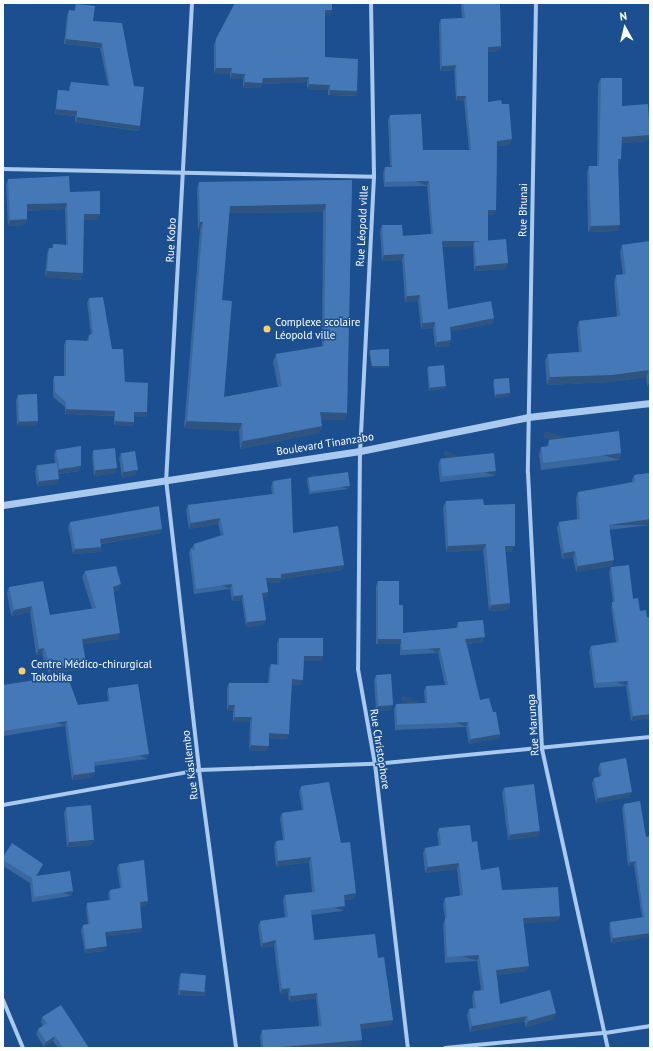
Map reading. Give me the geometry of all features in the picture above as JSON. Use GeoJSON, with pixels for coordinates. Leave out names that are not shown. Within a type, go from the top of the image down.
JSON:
{"type":"FeatureCollection","features":[{"type":"Feature","properties":{"kind":"street","name":"Rue Kobo"},"geometry":{"type":"LineString","coordinates":[[166,479],[184,172],[192,3]]}},
{"type":"Feature","properties":{"kind":"street","name":"Rue Léopold ville"},"geometry":{"type":"LineString","coordinates":[[360,451],[374,177],[371,3]]}},
{"type":"Feature","properties":{"kind":"street","name":"Rue Bhunai"},"geometry":{"type":"LineString","coordinates":[[528,417],[536,3]]}},
{"type":"Feature","properties":{"kind":"street"},"geometry":{"type":"LineString","coordinates":[[3,170],[184,172],[374,177]]}},
{"type":"Feature","properties":{"kind":"street","name":"Boulevard Tinanzabo"},"geometry":{"type":"LineString","coordinates":[[3,505],[166,479],[360,451],[528,417],[650,403]]}},
{"type":"Feature","properties":{"kind":"street","name":"Rue Marunga"},"geometry":{"type":"LineString","coordinates":[[528,417],[528,473],[542,749],[608,1048]]}},
{"type":"Feature","properties":{"kind":"street","name":"Rue Christophore"},"geometry":{"type":"LineString","coordinates":[[360,451],[358,669],[375,764],[408,1048]]}},
{"type":"Feature","properties":{"kind":"street","name":"Rue Kasilembo"},"geometry":{"type":"LineString","coordinates":[[166,479],[199,770],[236,1048]]}},
{"type":"Feature","properties":{"kind":"street"},"geometry":{"type":"LineString","coordinates":[[3,805],[199,770],[375,764],[542,749],[650,737]]}},
{"type":"Feature","properties":{"kind":"street"},"geometry":{"type":"LineString","coordinates":[[3,1000],[23,1048]]}},
{"type":"Feature","properties":{"kind":"street"},"geometry":{"type":"LineString","coordinates":[[445,1048],[605,1033],[650,1026]]}},
{"type":"Feature","properties":{"kind":"building"},"geometry":{"type":"Polygon","coordinates":[[[235,3],[332,3],[332,10],[325,10],[325,57],[358,59],[357,91],[330,90],[330,85],[309,84],[309,77],[263,78],[262,83],[245,82],[245,74],[232,73],[232,68],[216,68],[216,39],[235,3]]]}},
{"type":"Feature","properties":{"kind":"building"},"geometry":{"type":"Polygon","coordinates":[[[463,3],[500,3],[501,46],[488,47],[488,102],[501,100],[502,104],[509,104],[512,139],[497,141],[496,210],[488,210],[488,241],[442,241],[448,309],[491,301],[494,318],[450,327],[451,340],[437,342],[435,322],[423,323],[420,295],[407,296],[404,254],[384,255],[382,225],[402,225],[403,236],[433,234],[429,181],[385,182],[385,167],[392,167],[390,115],[421,114],[423,150],[471,150],[466,96],[457,96],[456,65],[442,66],[441,19],[465,18],[463,3]]]}},
{"type":"Feature","properties":{"kind":"building"},"geometry":{"type":"Polygon","coordinates":[[[76,4],[95,6],[93,21],[122,23],[134,86],[144,87],[140,126],[77,117],[77,111],[56,109],[58,90],[70,91],[71,82],[110,86],[102,43],[66,39],[69,10],[75,11],[76,4]]]}},
{"type":"Feature","properties":{"kind":"building"},"geometry":{"type":"Polygon","coordinates":[[[601,78],[622,78],[622,106],[648,104],[650,135],[622,137],[621,159],[618,159],[620,225],[591,226],[589,166],[599,166],[601,78]]]}},
{"type":"Feature","properties":{"kind":"building"},"geometry":{"type":"Polygon","coordinates":[[[69,176],[70,192],[100,191],[100,214],[84,214],[83,273],[47,271],[49,248],[53,248],[53,244],[68,245],[67,203],[27,204],[27,219],[10,220],[8,179],[69,176]]]}},
{"type":"Feature","properties":{"kind":"building"},"geometry":{"type":"Polygon","coordinates":[[[352,180],[347,413],[320,412],[322,426],[243,441],[242,423],[187,421],[203,222],[200,222],[199,182],[352,180]],[[326,204],[230,206],[222,300],[232,301],[224,397],[282,386],[276,354],[324,346],[326,204]]]}},
{"type":"Feature","properties":{"kind":"building"},"geometry":{"type":"Polygon","coordinates":[[[506,239],[508,263],[476,266],[474,242],[506,239]]]}},
{"type":"Feature","properties":{"kind":"building"},"geometry":{"type":"Polygon","coordinates":[[[650,241],[650,380],[649,370],[612,375],[550,377],[548,354],[582,352],[579,321],[620,316],[616,275],[626,274],[622,245],[650,241]]]}},
{"type":"Feature","properties":{"kind":"building"},"geometry":{"type":"Polygon","coordinates":[[[103,297],[112,349],[123,349],[125,382],[148,383],[147,412],[134,412],[134,422],[115,421],[115,411],[66,409],[66,402],[55,392],[54,376],[66,376],[66,340],[89,341],[89,335],[93,334],[89,298],[103,297]]]}},
{"type":"Feature","properties":{"kind":"building"},"geometry":{"type":"Polygon","coordinates":[[[389,349],[389,366],[372,366],[370,350],[389,349]]]}},
{"type":"Feature","properties":{"kind":"building"},"geometry":{"type":"Polygon","coordinates":[[[444,365],[446,386],[430,387],[428,366],[444,365]]]}},
{"type":"Feature","properties":{"kind":"building"},"geometry":{"type":"Polygon","coordinates":[[[509,378],[510,393],[495,394],[494,379],[509,378]]]}},
{"type":"Feature","properties":{"kind":"building"},"geometry":{"type":"Polygon","coordinates":[[[37,394],[38,421],[19,422],[18,395],[37,394]]]}},
{"type":"Feature","properties":{"kind":"building"},"geometry":{"type":"Polygon","coordinates":[[[619,431],[621,453],[543,463],[541,447],[549,446],[549,440],[619,431]]]}},
{"type":"Feature","properties":{"kind":"building"},"geometry":{"type":"Polygon","coordinates":[[[81,446],[81,466],[59,469],[56,450],[81,446]]]}},
{"type":"Feature","properties":{"kind":"building"},"geometry":{"type":"Polygon","coordinates":[[[115,448],[117,468],[95,470],[93,450],[115,448]]]}},
{"type":"Feature","properties":{"kind":"building"},"geometry":{"type":"Polygon","coordinates":[[[135,451],[138,470],[124,472],[121,453],[135,451]]]}},
{"type":"Feature","properties":{"kind":"building"},"geometry":{"type":"Polygon","coordinates":[[[494,453],[496,471],[442,477],[440,459],[494,453]]]}},
{"type":"Feature","properties":{"kind":"building"},"geometry":{"type":"Polygon","coordinates":[[[57,463],[59,479],[39,481],[37,465],[57,463]]]}},
{"type":"Feature","properties":{"kind":"building"},"geometry":{"type":"Polygon","coordinates":[[[348,472],[350,486],[310,491],[308,478],[348,472]]]}},
{"type":"Feature","properties":{"kind":"building"},"geometry":{"type":"Polygon","coordinates":[[[650,473],[650,519],[609,525],[614,560],[578,566],[575,551],[564,553],[559,522],[580,519],[578,492],[635,482],[634,475],[650,473]]]}},
{"type":"Feature","properties":{"kind":"building"},"geometry":{"type":"Polygon","coordinates":[[[291,478],[293,533],[338,526],[344,565],[281,574],[281,578],[266,578],[268,592],[262,593],[266,620],[247,622],[243,595],[234,596],[232,584],[196,589],[191,548],[195,551],[194,544],[224,535],[220,518],[191,523],[188,505],[274,494],[273,481],[291,478]]]}},
{"type":"Feature","properties":{"kind":"building"},"geometry":{"type":"Polygon","coordinates":[[[483,499],[484,505],[515,504],[515,546],[505,546],[510,603],[491,605],[486,544],[448,546],[446,501],[483,499]]]}},
{"type":"Feature","properties":{"kind":"building"},"geometry":{"type":"Polygon","coordinates":[[[159,506],[162,529],[100,539],[101,547],[75,549],[70,522],[159,506]]]}},
{"type":"Feature","properties":{"kind":"building"},"geometry":{"type":"Polygon","coordinates":[[[629,565],[633,599],[638,598],[640,611],[646,610],[647,617],[650,617],[650,714],[633,716],[628,681],[596,683],[591,646],[619,642],[612,602],[615,602],[611,567],[629,565]]]}},
{"type":"Feature","properties":{"kind":"building"},"geometry":{"type":"Polygon","coordinates":[[[116,566],[121,584],[113,587],[120,633],[82,639],[86,663],[51,668],[44,648],[39,649],[32,606],[14,610],[9,587],[43,581],[50,615],[96,608],[85,571],[116,566]]]}},
{"type":"Feature","properties":{"kind":"building"},"geometry":{"type":"Polygon","coordinates":[[[378,581],[399,581],[399,605],[403,605],[403,633],[458,628],[458,622],[483,620],[485,637],[465,639],[480,700],[489,698],[493,712],[496,712],[500,734],[471,739],[468,722],[397,725],[396,704],[427,703],[426,686],[448,685],[440,648],[402,650],[401,639],[378,639],[378,581]]]}},
{"type":"Feature","properties":{"kind":"building"},"geometry":{"type":"Polygon","coordinates":[[[279,638],[323,638],[323,656],[304,656],[303,680],[292,679],[289,734],[269,733],[269,746],[251,745],[252,717],[235,717],[235,705],[229,705],[229,683],[270,683],[271,664],[279,665],[279,638]]]}},
{"type":"Feature","properties":{"kind":"building"},"geometry":{"type":"Polygon","coordinates":[[[391,674],[393,705],[378,706],[376,675],[391,674]]]}},
{"type":"Feature","properties":{"kind":"building"},"geometry":{"type":"Polygon","coordinates":[[[67,675],[78,705],[110,701],[108,688],[138,684],[149,754],[94,762],[95,772],[74,775],[67,721],[3,731],[3,685],[67,675]]]}},
{"type":"Feature","properties":{"kind":"building"},"geometry":{"type":"Polygon","coordinates":[[[626,758],[632,792],[598,798],[594,778],[602,776],[600,763],[626,758]]]}},
{"type":"Feature","properties":{"kind":"building"},"geometry":{"type":"Polygon","coordinates":[[[329,782],[341,843],[350,842],[356,893],[344,895],[345,906],[311,910],[314,940],[375,934],[378,958],[384,957],[393,1020],[360,1024],[362,1040],[263,1048],[262,1030],[322,1026],[317,993],[291,996],[290,988],[282,989],[276,940],[263,943],[260,921],[288,917],[285,895],[315,892],[311,857],[278,861],[276,841],[285,840],[282,813],[304,810],[301,786],[329,782]]]}},
{"type":"Feature","properties":{"kind":"building"},"geometry":{"type":"Polygon","coordinates":[[[534,784],[540,831],[510,834],[504,788],[534,784]]]}},
{"type":"Feature","properties":{"kind":"building"},"geometry":{"type":"Polygon","coordinates":[[[640,801],[646,837],[650,836],[650,933],[613,938],[610,922],[644,917],[636,861],[630,862],[624,804],[640,801]]]}},
{"type":"Feature","properties":{"kind":"building"},"geometry":{"type":"Polygon","coordinates":[[[91,805],[94,840],[69,842],[66,807],[91,805]]]}},
{"type":"Feature","properties":{"kind":"building"},"geometry":{"type":"Polygon","coordinates":[[[470,825],[472,842],[477,841],[481,870],[499,867],[502,890],[558,887],[560,916],[523,918],[529,966],[496,970],[500,1004],[550,990],[556,1013],[528,1021],[527,1016],[472,1026],[469,1009],[476,1008],[474,991],[484,990],[479,955],[447,957],[445,918],[447,918],[445,898],[463,895],[459,863],[428,867],[425,848],[441,845],[439,828],[470,825]]]}},
{"type":"Feature","properties":{"kind":"building"},"geometry":{"type":"Polygon","coordinates":[[[12,843],[43,864],[36,876],[70,871],[73,891],[34,897],[32,878],[3,860],[3,857],[12,843]]]}},
{"type":"Feature","properties":{"kind":"building"},"geometry":{"type":"Polygon","coordinates":[[[144,860],[148,901],[140,902],[142,928],[105,932],[107,946],[86,949],[83,925],[90,924],[87,903],[111,900],[110,890],[122,888],[119,864],[144,860]]]}},
{"type":"Feature","properties":{"kind":"building"},"geometry":{"type":"Polygon","coordinates":[[[181,973],[206,975],[204,992],[180,990],[181,973]]]}},
{"type":"Feature","properties":{"kind":"building"},"geometry":{"type":"Polygon","coordinates":[[[61,1005],[89,1048],[63,1048],[55,1036],[46,1042],[38,1029],[47,1023],[42,1017],[61,1005]]]}},
{"type":"Feature","properties":{"kind":"place","name":"Complexe scolaire Léopold ville"},"geometry":{"type":"Point","coordinates":[267,329]}},
{"type":"Feature","properties":{"kind":"place","name":"Centre Médico-chirurgical Tokobika"},"geometry":{"type":"Point","coordinates":[22,671]}}]}
